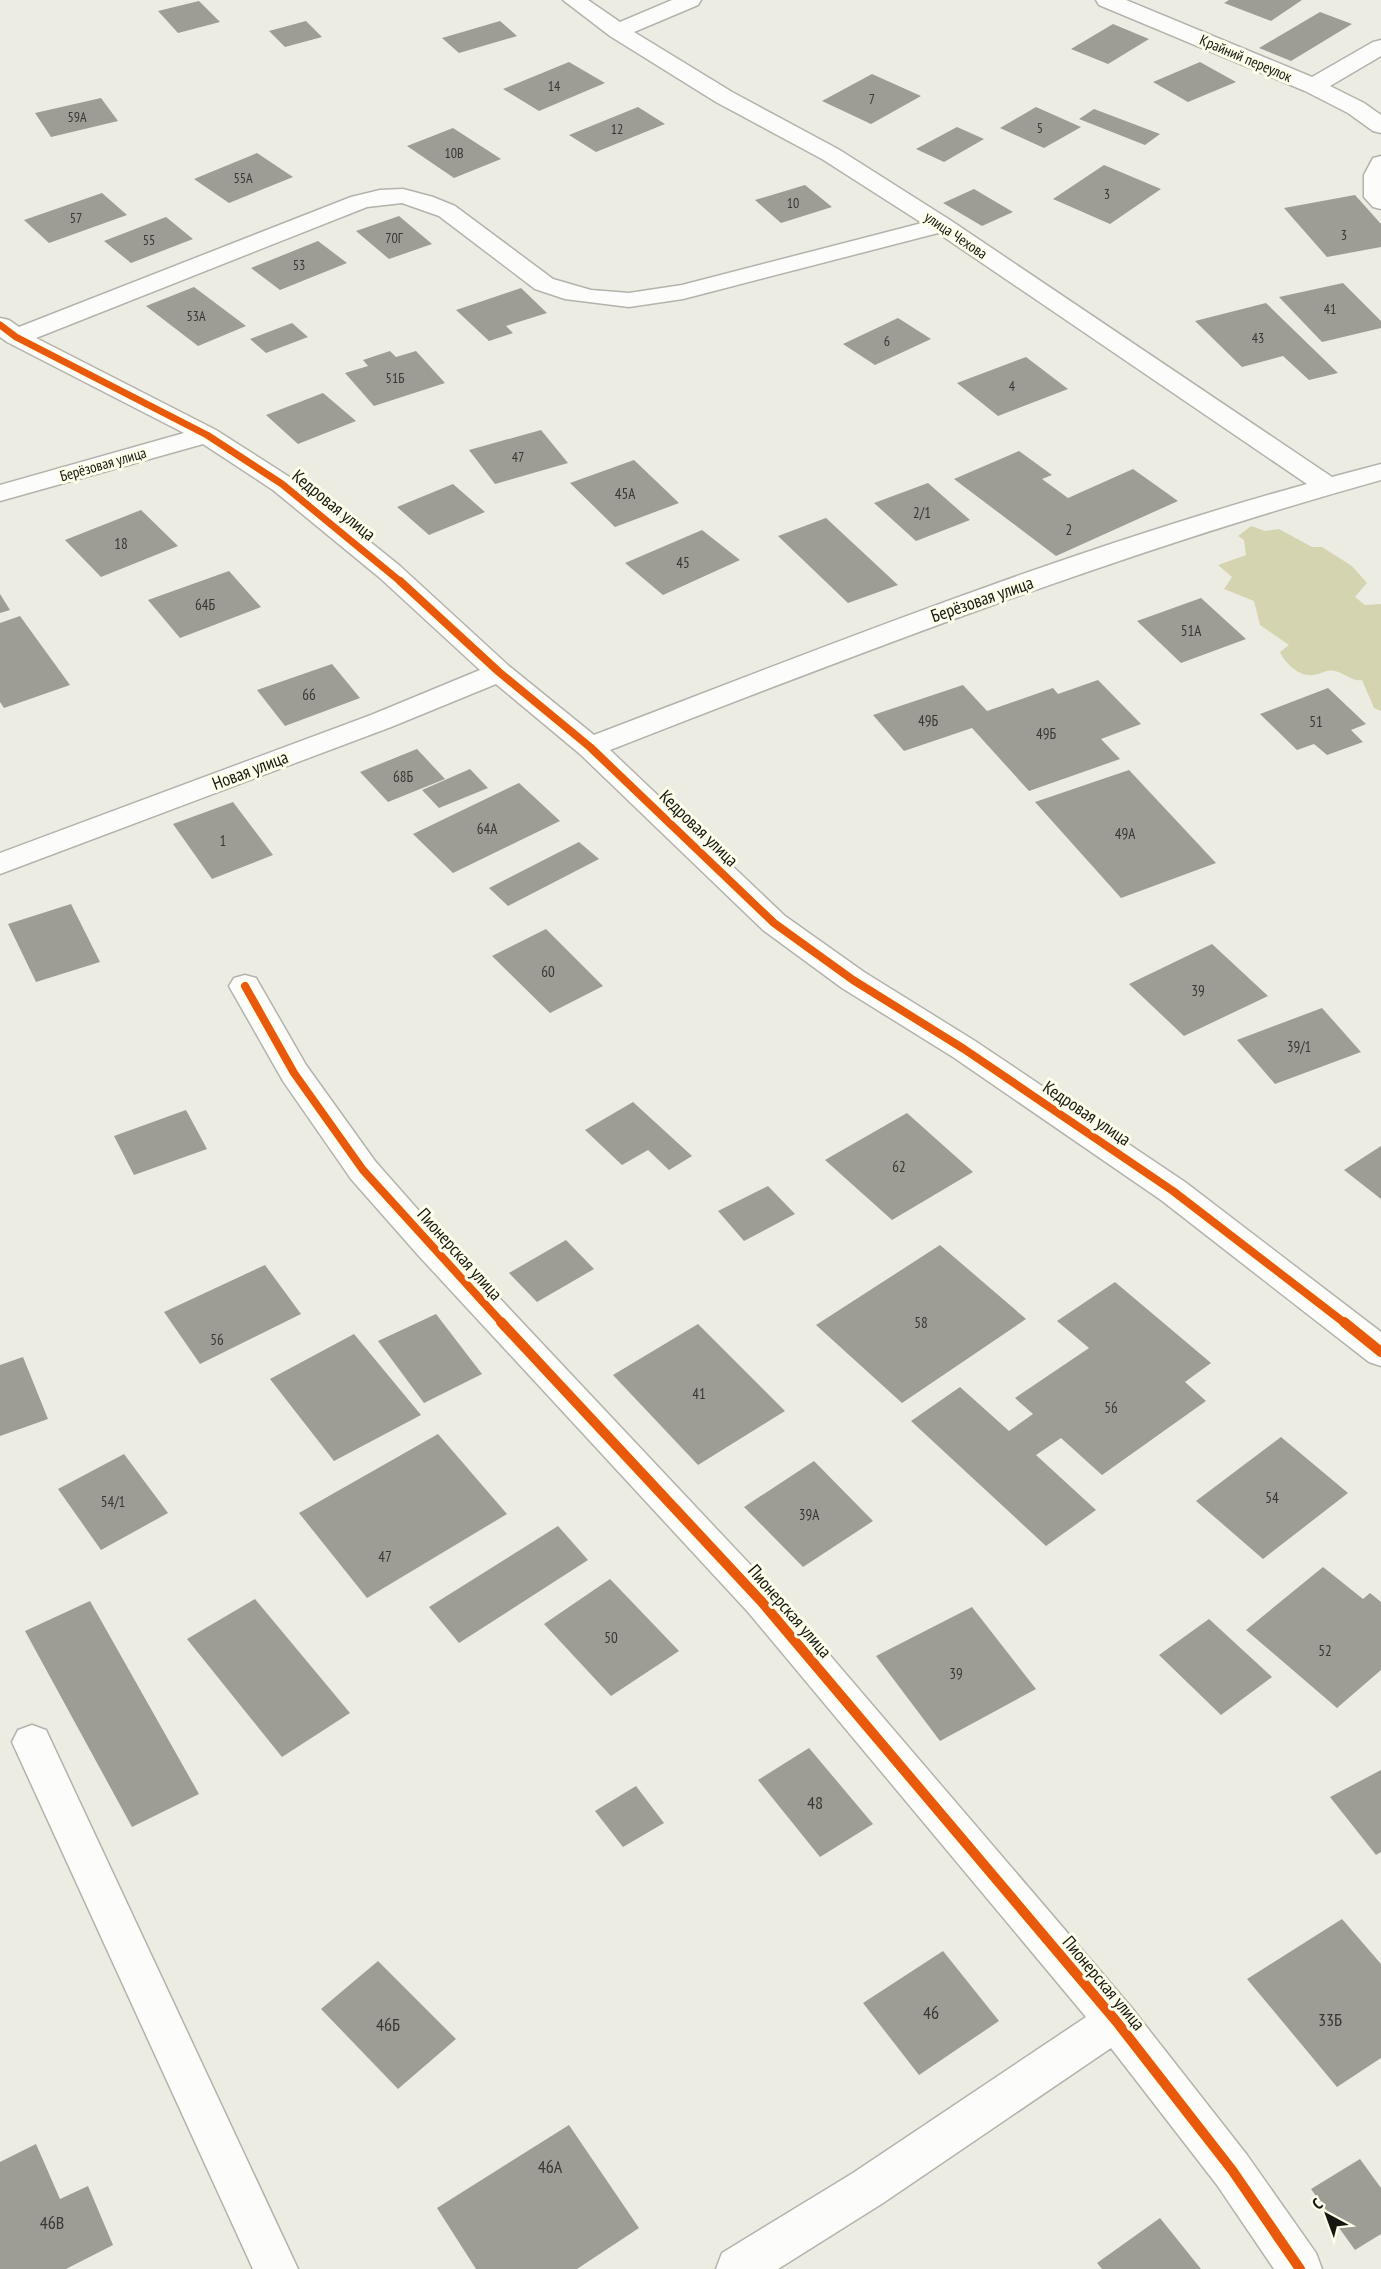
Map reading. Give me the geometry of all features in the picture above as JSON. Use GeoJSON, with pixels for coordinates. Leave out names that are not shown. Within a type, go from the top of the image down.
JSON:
{"type":"FeatureCollection","features":[{"type":"Feature","properties":{"kind":"street","name":"улица Чехова"},"geometry":{"type":"LineString","coordinates":[[574,0],[618,31],[724,97],[831,154],[942,225],[1327,486]]}},
{"type":"Feature","properties":{"kind":"street"},"geometry":{"type":"LineString","coordinates":[[618,31],[690,0]]}},
{"type":"Feature","properties":{"kind":"street","name":"Крайний переулок"},"geometry":{"type":"LineString","coordinates":[[1107,0],[1313,86],[1356,108],[1381,126]]}},
{"type":"Feature","properties":{"kind":"street"},"geometry":{"type":"LineString","coordinates":[[1313,86],[1381,47]]}},
{"type":"Feature","properties":{"kind":"street"},"geometry":{"type":"LineString","coordinates":[[1381,163],[1376,175],[1376,197],[1381,202]]}},
{"type":"Feature","properties":{"kind":"street"},"geometry":{"type":"LineString","coordinates":[[8,331],[359,202],[380,197],[403,196],[447,211],[544,284],[565,292],[591,297],[629,300],[683,292],[942,225]]}},
{"type":"Feature","properties":{"kind":"street","name":"Кедровая улица"},"geometry":{"type":"LineString","coordinates":[[8,331],[207,435],[282,484],[390,572],[499,672],[590,747],[774,923],[853,980],[964,1049],[1173,1191],[1280,1270],[1381,1352]]}},
{"type":"Feature","properties":{"kind":"street","name":"Берёзовая улица"},"geometry":{"type":"LineString","coordinates":[[0,493],[207,435]]}},
{"type":"Feature","properties":{"kind":"street","name":"Берёзовая улица"},"geometry":{"type":"LineString","coordinates":[[590,747],[892,631],[1117,551],[1327,486],[1381,473]]}},
{"type":"Feature","properties":{"kind":"street","name":"Новая улица"},"geometry":{"type":"LineString","coordinates":[[0,864],[381,721],[499,672]]}},
{"type":"Feature","properties":{"kind":"street","name":"Пионерская улица"},"geometry":{"type":"LineString","coordinates":[[245,986],[294,1073],[363,1170],[438,1255],[761,1601],[1116,2021],[1232,2170],[1300,2269]]}},
{"type":"Feature","properties":{"kind":"street"},"geometry":{"type":"LineString","coordinates":[[32,1742],[276,2269]]}},
{"type":"Feature","properties":{"kind":"street"},"geometry":{"type":"LineString","coordinates":[[738,2269],[868,2188],[1116,2021]]}},
{"type":"Feature","properties":{"kind":"green space"},"geometry":{"type":"Polygon","coordinates":[[[1251,526],[1265,531],[1279,529],[1312,547],[1322,547],[1352,566],[1367,583],[1355,597],[1365,605],[1381,604],[1381,711],[1374,708],[1362,680],[1355,680],[1335,671],[1308,675],[1293,668],[1280,652],[1289,645],[1260,625],[1254,601],[1224,589],[1232,577],[1218,565],[1246,555],[1244,540],[1238,536],[1251,526]]]}},
{"type":"Feature","properties":{"kind":"building"},"geometry":{"type":"Polygon","coordinates":[[[1229,0],[1302,0],[1271,21],[1224,3],[1229,0]]]}},
{"type":"Feature","properties":{"kind":"building"},"geometry":{"type":"Polygon","coordinates":[[[199,1],[220,22],[178,33],[158,11],[199,1]]]}},
{"type":"Feature","properties":{"kind":"building"},"geometry":{"type":"Polygon","coordinates":[[[1320,12],[1352,24],[1291,61],[1259,48],[1320,12]]]}},
{"type":"Feature","properties":{"kind":"building"},"geometry":{"type":"Polygon","coordinates":[[[306,21],[322,37],[285,47],[269,31],[306,21]]]}},
{"type":"Feature","properties":{"kind":"building"},"geometry":{"type":"Polygon","coordinates":[[[500,21],[517,36],[459,53],[442,38],[500,21]]]}},
{"type":"Feature","properties":{"kind":"building"},"geometry":{"type":"Polygon","coordinates":[[[1113,24],[1149,39],[1108,64],[1071,49],[1113,24]]]}},
{"type":"Feature","properties":{"kind":"building"},"geometry":{"type":"Polygon","coordinates":[[[569,62],[605,83],[539,111],[503,89],[569,62]]]}},
{"type":"Feature","properties":{"kind":"building"},"geometry":{"type":"Polygon","coordinates":[[[1200,62],[1236,82],[1188,102],[1153,82],[1200,62]]]}},
{"type":"Feature","properties":{"kind":"building"},"geometry":{"type":"Polygon","coordinates":[[[872,74],[921,96],[871,124],[822,101],[872,74]]]}},
{"type":"Feature","properties":{"kind":"building"},"geometry":{"type":"Polygon","coordinates":[[[101,98],[118,121],[51,137],[35,113],[101,98]]]}},
{"type":"Feature","properties":{"kind":"building"},"geometry":{"type":"Polygon","coordinates":[[[638,107],[665,124],[596,152],[569,135],[638,107]]]}},
{"type":"Feature","properties":{"kind":"building"},"geometry":{"type":"Polygon","coordinates":[[[1036,107],[1081,127],[1044,148],[1000,128],[1036,107]]]}},
{"type":"Feature","properties":{"kind":"building"},"geometry":{"type":"Polygon","coordinates":[[[1094,109],[1160,134],[1145,145],[1079,119],[1094,109]]]}},
{"type":"Feature","properties":{"kind":"building"},"geometry":{"type":"Polygon","coordinates":[[[957,127],[984,139],[944,162],[916,149],[957,127]]]}},
{"type":"Feature","properties":{"kind":"building"},"geometry":{"type":"Polygon","coordinates":[[[453,128],[501,159],[454,178],[407,146],[453,128]]]}},
{"type":"Feature","properties":{"kind":"building"},"geometry":{"type":"Polygon","coordinates":[[[257,153],[293,177],[229,203],[194,179],[257,153]]]}},
{"type":"Feature","properties":{"kind":"building"},"geometry":{"type":"Polygon","coordinates":[[[1104,165],[1161,189],[1110,224],[1053,199],[1104,165]]]}},
{"type":"Feature","properties":{"kind":"building"},"geometry":{"type":"Polygon","coordinates":[[[805,185],[832,207],[781,223],[755,200],[805,185]]]}},
{"type":"Feature","properties":{"kind":"building"},"geometry":{"type":"Polygon","coordinates":[[[974,189],[1013,212],[982,226],[943,203],[974,189]]]}},
{"type":"Feature","properties":{"kind":"building"},"geometry":{"type":"Polygon","coordinates":[[[102,193],[127,215],[49,243],[24,220],[102,193]]]}},
{"type":"Feature","properties":{"kind":"building"},"geometry":{"type":"Polygon","coordinates":[[[1355,195],[1381,224],[1381,247],[1327,257],[1284,208],[1355,195]]]}},
{"type":"Feature","properties":{"kind":"building"},"geometry":{"type":"Polygon","coordinates":[[[399,216],[432,244],[389,259],[356,231],[399,216]]]}},
{"type":"Feature","properties":{"kind":"building"},"geometry":{"type":"Polygon","coordinates":[[[166,217],[193,239],[131,263],[104,241],[166,217]]]}},
{"type":"Feature","properties":{"kind":"building"},"geometry":{"type":"Polygon","coordinates":[[[318,241],[347,263],[280,290],[251,268],[318,241]]]}},
{"type":"Feature","properties":{"kind":"building"},"geometry":{"type":"Polygon","coordinates":[[[1343,283],[1381,321],[1381,328],[1322,342],[1279,297],[1343,283]]]}},
{"type":"Feature","properties":{"kind":"building"},"geometry":{"type":"Polygon","coordinates":[[[194,287],[246,326],[198,346],[146,306],[194,287]]]}},
{"type":"Feature","properties":{"kind":"building"},"geometry":{"type":"Polygon","coordinates":[[[521,288],[547,313],[506,326],[513,333],[489,341],[456,310],[521,288]]]}},
{"type":"Feature","properties":{"kind":"building"},"geometry":{"type":"Polygon","coordinates":[[[1266,303],[1338,373],[1309,380],[1283,356],[1242,367],[1195,321],[1266,303]]]}},
{"type":"Feature","properties":{"kind":"building"},"geometry":{"type":"Polygon","coordinates":[[[898,318],[931,339],[875,365],[843,344],[898,318]]]}},
{"type":"Feature","properties":{"kind":"building"},"geometry":{"type":"Polygon","coordinates":[[[292,323],[308,337],[266,353],[250,339],[292,323]]]}},
{"type":"Feature","properties":{"kind":"building"},"geometry":{"type":"Polygon","coordinates":[[[390,351],[396,357],[416,351],[445,383],[374,406],[345,373],[368,366],[363,360],[390,351]]]}},
{"type":"Feature","properties":{"kind":"building"},"geometry":{"type":"Polygon","coordinates":[[[1026,357],[1068,389],[998,416],[957,383],[1026,357]]]}},
{"type":"Feature","properties":{"kind":"building"},"geometry":{"type":"Polygon","coordinates":[[[323,393],[356,421],[298,444],[266,415],[323,393]]]}},
{"type":"Feature","properties":{"kind":"building"},"geometry":{"type":"Polygon","coordinates":[[[541,430],[568,463],[495,484],[469,450],[541,430]]]}},
{"type":"Feature","properties":{"kind":"building"},"geometry":{"type":"Polygon","coordinates":[[[1019,451],[1052,475],[1042,479],[1068,498],[1133,469],[1178,501],[1056,556],[954,479],[1019,451]]]}},
{"type":"Feature","properties":{"kind":"building"},"geometry":{"type":"Polygon","coordinates":[[[634,460],[679,503],[615,527],[570,483],[634,460]]]}},
{"type":"Feature","properties":{"kind":"building"},"geometry":{"type":"Polygon","coordinates":[[[928,483],[970,520],[916,541],[874,503],[928,483]]]}},
{"type":"Feature","properties":{"kind":"building"},"geometry":{"type":"Polygon","coordinates":[[[453,484],[485,512],[429,535],[397,507],[453,484]]]}},
{"type":"Feature","properties":{"kind":"building"},"geometry":{"type":"Polygon","coordinates":[[[141,510],[178,546],[101,577],[65,540],[141,510]]]}},
{"type":"Feature","properties":{"kind":"building"},"geometry":{"type":"Polygon","coordinates":[[[826,518],[898,585],[848,603],[778,536],[826,518]]]}},
{"type":"Feature","properties":{"kind":"building"},"geometry":{"type":"Polygon","coordinates":[[[702,530],[740,560],[663,595],[625,563],[702,530]]]}},
{"type":"Feature","properties":{"kind":"building"},"geometry":{"type":"Polygon","coordinates":[[[229,571],[261,607],[180,638],[148,600],[229,571]]]}},
{"type":"Feature","properties":{"kind":"building"},"geometry":{"type":"Polygon","coordinates":[[[0,594],[10,610],[0,613],[0,594]]]}},
{"type":"Feature","properties":{"kind":"building"},"geometry":{"type":"Polygon","coordinates":[[[1201,598],[1246,639],[1181,663],[1137,621],[1201,598]]]}},
{"type":"Feature","properties":{"kind":"building"},"geometry":{"type":"Polygon","coordinates":[[[20,616],[70,685],[4,708],[0,702],[0,623],[20,616]]]}},
{"type":"Feature","properties":{"kind":"building"},"geometry":{"type":"Polygon","coordinates":[[[332,664],[360,698],[285,726],[257,690],[332,664]]]}},
{"type":"Feature","properties":{"kind":"building"},"geometry":{"type":"Polygon","coordinates":[[[1098,680],[1141,724],[1101,739],[1120,759],[1029,791],[972,728],[904,751],[873,715],[963,685],[987,711],[1053,688],[1058,694],[1098,680]]]}},
{"type":"Feature","properties":{"kind":"building"},"geometry":{"type":"Polygon","coordinates":[[[1328,688],[1366,724],[1351,730],[1363,742],[1327,755],[1314,744],[1297,750],[1260,714],[1328,688]]]}},
{"type":"Feature","properties":{"kind":"building"},"geometry":{"type":"Polygon","coordinates":[[[417,749],[445,779],[388,802],[360,772],[417,749]]]}},
{"type":"Feature","properties":{"kind":"building"},"geometry":{"type":"Polygon","coordinates":[[[470,769],[488,788],[439,808],[422,790],[470,769]]]}},
{"type":"Feature","properties":{"kind":"building"},"geometry":{"type":"Polygon","coordinates":[[[1129,770],[1216,863],[1121,898],[1035,802],[1129,770]]]}},
{"type":"Feature","properties":{"kind":"building"},"geometry":{"type":"Polygon","coordinates":[[[519,783],[560,821],[453,873],[413,834],[519,783]]]}},
{"type":"Feature","properties":{"kind":"building"},"geometry":{"type":"Polygon","coordinates":[[[233,802],[273,855],[212,879],[173,824],[233,802]]]}},
{"type":"Feature","properties":{"kind":"building"},"geometry":{"type":"Polygon","coordinates":[[[579,842],[599,859],[508,906],[489,888],[579,842]]]}},
{"type":"Feature","properties":{"kind":"building"},"geometry":{"type":"Polygon","coordinates":[[[71,904],[100,962],[36,982],[8,924],[71,904]]]}},
{"type":"Feature","properties":{"kind":"building"},"geometry":{"type":"Polygon","coordinates":[[[546,929],[603,986],[550,1013],[492,956],[546,929]]]}},
{"type":"Feature","properties":{"kind":"building"},"geometry":{"type":"Polygon","coordinates":[[[1212,944],[1268,996],[1184,1036],[1129,984],[1212,944]]]}},
{"type":"Feature","properties":{"kind":"building"},"geometry":{"type":"Polygon","coordinates":[[[1322,1008],[1361,1052],[1275,1084],[1237,1040],[1322,1008]]]}},
{"type":"Feature","properties":{"kind":"building"},"geometry":{"type":"Polygon","coordinates":[[[633,1102],[692,1156],[669,1170],[648,1150],[622,1165],[585,1130],[633,1102]]]}},
{"type":"Feature","properties":{"kind":"building"},"geometry":{"type":"Polygon","coordinates":[[[186,1110],[207,1149],[134,1175],[114,1136],[186,1110]]]}},
{"type":"Feature","properties":{"kind":"building"},"geometry":{"type":"Polygon","coordinates":[[[907,1113],[973,1172],[892,1220],[825,1160],[907,1113]]]}},
{"type":"Feature","properties":{"kind":"building"},"geometry":{"type":"Polygon","coordinates":[[[1381,1146],[1381,1199],[1344,1170],[1381,1146]]]}},
{"type":"Feature","properties":{"kind":"building"},"geometry":{"type":"Polygon","coordinates":[[[768,1186],[795,1214],[744,1241],[718,1211],[768,1186]]]}},
{"type":"Feature","properties":{"kind":"building"},"geometry":{"type":"Polygon","coordinates":[[[566,1240],[594,1269],[537,1302],[509,1273],[566,1240]]]}},
{"type":"Feature","properties":{"kind":"building"},"geometry":{"type":"Polygon","coordinates":[[[940,1245],[1026,1319],[902,1403],[816,1325],[940,1245]]]}},
{"type":"Feature","properties":{"kind":"building"},"geometry":{"type":"Polygon","coordinates":[[[265,1265],[301,1314],[200,1364],[164,1312],[265,1265]]]}},
{"type":"Feature","properties":{"kind":"building"},"geometry":{"type":"Polygon","coordinates":[[[1115,1282],[1211,1363],[1185,1382],[1206,1401],[1102,1475],[1061,1438],[1036,1455],[1096,1510],[1046,1546],[911,1421],[960,1387],[1009,1431],[1033,1414],[1015,1398],[1089,1348],[1057,1321],[1115,1282]]]}},
{"type":"Feature","properties":{"kind":"building"},"geometry":{"type":"Polygon","coordinates":[[[436,1314],[482,1374],[424,1403],[378,1341],[436,1314]]]}},
{"type":"Feature","properties":{"kind":"building"},"geometry":{"type":"Polygon","coordinates":[[[698,1324],[785,1411],[698,1465],[613,1375],[698,1324]]]}},
{"type":"Feature","properties":{"kind":"building"},"geometry":{"type":"Polygon","coordinates":[[[354,1334],[421,1415],[334,1461],[270,1379],[354,1334]]]}},
{"type":"Feature","properties":{"kind":"building"},"geometry":{"type":"Polygon","coordinates":[[[23,1357],[48,1419],[0,1436],[0,1365],[23,1357]]]}},
{"type":"Feature","properties":{"kind":"building"},"geometry":{"type":"Polygon","coordinates":[[[438,1434],[507,1514],[367,1598],[299,1513],[438,1434]]]}},
{"type":"Feature","properties":{"kind":"building"},"geometry":{"type":"Polygon","coordinates":[[[1281,1437],[1348,1493],[1263,1559],[1196,1501],[1281,1437]]]}},
{"type":"Feature","properties":{"kind":"building"},"geometry":{"type":"Polygon","coordinates":[[[124,1454],[168,1513],[101,1550],[58,1489],[124,1454]]]}},
{"type":"Feature","properties":{"kind":"building"},"geometry":{"type":"Polygon","coordinates":[[[814,1461],[873,1521],[803,1567],[744,1507],[814,1461]]]}},
{"type":"Feature","properties":{"kind":"building"},"geometry":{"type":"Polygon","coordinates":[[[558,1526],[588,1560],[459,1643],[429,1607],[558,1526]]]}},
{"type":"Feature","properties":{"kind":"building"},"geometry":{"type":"Polygon","coordinates":[[[1323,1567],[1363,1599],[1370,1593],[1381,1602],[1381,1670],[1337,1708],[1246,1630],[1323,1567]]]}},
{"type":"Feature","properties":{"kind":"building"},"geometry":{"type":"Polygon","coordinates":[[[610,1579],[679,1651],[611,1696],[544,1624],[610,1579]]]}},
{"type":"Feature","properties":{"kind":"building"},"geometry":{"type":"Polygon","coordinates":[[[255,1599],[350,1713],[282,1757],[187,1639],[255,1599]]]}},
{"type":"Feature","properties":{"kind":"building"},"geometry":{"type":"Polygon","coordinates":[[[90,1601],[199,1794],[132,1827],[25,1631],[90,1601]]]}},
{"type":"Feature","properties":{"kind":"building"},"geometry":{"type":"Polygon","coordinates":[[[972,1607],[1036,1689],[940,1741],[876,1656],[972,1607]]]}},
{"type":"Feature","properties":{"kind":"building"},"geometry":{"type":"Polygon","coordinates":[[[1209,1619],[1272,1677],[1221,1715],[1159,1655],[1209,1619]]]}},
{"type":"Feature","properties":{"kind":"building"},"geometry":{"type":"Polygon","coordinates":[[[809,1748],[873,1824],[820,1857],[758,1780],[809,1748]]]}},
{"type":"Feature","properties":{"kind":"building"},"geometry":{"type":"Polygon","coordinates":[[[1381,1770],[1381,1852],[1376,1855],[1330,1797],[1381,1770]]]}},
{"type":"Feature","properties":{"kind":"building"},"geometry":{"type":"Polygon","coordinates":[[[636,1786],[664,1823],[623,1847],[595,1811],[636,1786]]]}},
{"type":"Feature","properties":{"kind":"building"},"geometry":{"type":"Polygon","coordinates":[[[1342,1919],[1381,1964],[1381,2058],[1337,2087],[1247,1979],[1342,1919]]]}},
{"type":"Feature","properties":{"kind":"building"},"geometry":{"type":"Polygon","coordinates":[[[943,1951],[999,2021],[919,2075],[863,2003],[943,1951]]]}},
{"type":"Feature","properties":{"kind":"building"},"geometry":{"type":"Polygon","coordinates":[[[378,1961],[456,2039],[398,2089],[321,2009],[378,1961]]]}},
{"type":"Feature","properties":{"kind":"building"},"geometry":{"type":"Polygon","coordinates":[[[569,2125],[639,2228],[577,2269],[476,2269],[437,2208],[569,2125]]]}},
{"type":"Feature","properties":{"kind":"building"},"geometry":{"type":"Polygon","coordinates":[[[36,2144],[60,2199],[88,2186],[113,2245],[66,2269],[0,2269],[0,2162],[36,2144]]]}},
{"type":"Feature","properties":{"kind":"building"},"geometry":{"type":"Polygon","coordinates":[[[1360,2159],[1381,2188],[1381,2234],[1355,2250],[1311,2189],[1360,2159]]]}},
{"type":"Feature","properties":{"kind":"building"},"geometry":{"type":"Polygon","coordinates":[[[1160,2218],[1201,2269],[1102,2269],[1097,2263],[1160,2218]]]}},
{"type":"Feature","properties":{"kind":"cycle path"},"geometry":{"type":"LineString","coordinates":[[0,325],[16,337],[207,435],[282,484],[390,572],[499,672],[590,747],[774,923],[853,980],[964,1049],[1173,1191],[1381,1352]]}},
{"type":"Feature","properties":{"kind":"cycle path"},"geometry":{"type":"LineString","coordinates":[[245,986],[294,1073],[363,1170],[430,1246],[761,1601],[1116,2021],[1232,2170],[1300,2269]]}}]}
